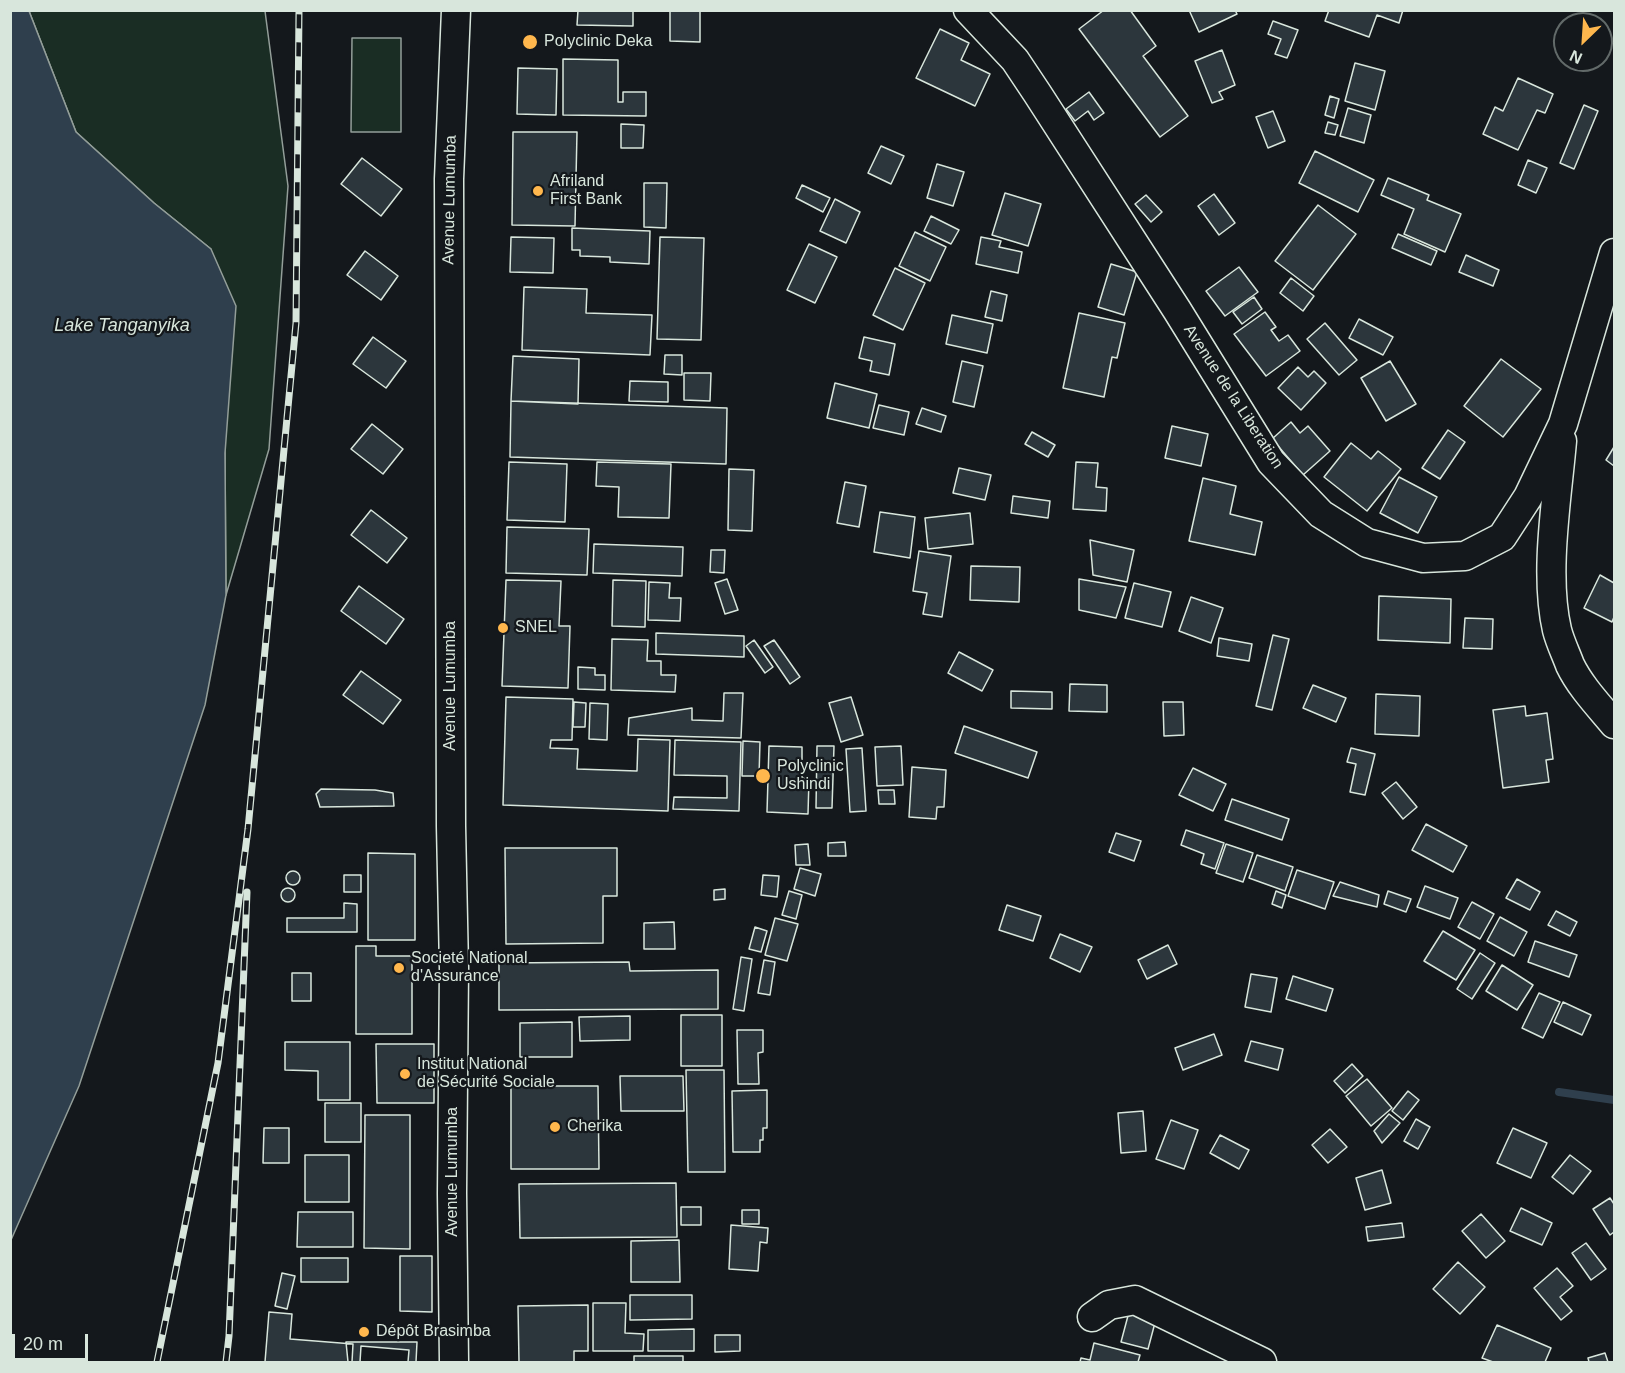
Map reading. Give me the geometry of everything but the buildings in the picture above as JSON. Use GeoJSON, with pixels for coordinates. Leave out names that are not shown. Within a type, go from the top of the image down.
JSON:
{"type":"FeatureCollection","features":[{"type":"Feature","properties":{"kind":"street","name":"Avenue Lumumba"},"geometry":{"type":"LineString","coordinates":[[454,1362],[449,179],[456,10]]}},
{"type":"Feature","properties":{"kind":"street","name":"Avenue de la Liberation"},"geometry":{"type":"LineString","coordinates":[[968,10],[1015,60],[1177,310],[1271,462],[1321,514],[1367,543],[1423,558],[1465,556],[1502,537],[1528,497],[1563,424],[1614,253]]}},
{"type":"Feature","properties":{"kind":"street"},"geometry":{"type":"LineString","coordinates":[[1563,424],[1553,548],[1552,591],[1557,631],[1571,667],[1614,724]]}},
{"type":"Feature","properties":{"kind":"street"},"geometry":{"type":"LineString","coordinates":[[1092,1317],[1109,1305],[1135,1300],[1262,1362]]}},
{"type":"Feature","properties":{"kind":"green space"},"geometry":{"type":"Polygon","coordinates":[[[29,11],[265,11],[288,186],[269,449],[226,595],[225,453],[211,249],[154,203],[76,132],[29,11]]]}},
{"type":"Feature","properties":{"kind":"green space"},"geometry":{"type":"Polygon","coordinates":[[[352,38],[401,38],[401,132],[351,132],[352,38]]]}},
{"type":"Feature","properties":{"kind":"water","name":"Lake Tanganyika"},"geometry":{"type":"Polygon","coordinates":[[[10,11],[29,11],[76,132],[154,203],[211,249],[236,306],[225,453],[226,595],[205,705],[79,1086],[11,1240],[10,11]]]}},
{"type":"Feature","properties":{"kind":"waterway"},"geometry":{"type":"LineString","coordinates":[[1559,1092],[1614,1100]]}},
{"type":"Feature","properties":{"kind":"railway"},"geometry":{"type":"LineString","coordinates":[[157,1362],[218,1063],[248,829],[296,323],[299,10]]}},
{"type":"Feature","properties":{"kind":"railway"},"geometry":{"type":"LineString","coordinates":[[226,1362],[229,1336],[247,892]]}},
{"type":"Feature","properties":{"kind":"place","name":"Polyclinic Deka"},"geometry":{"type":"Point","coordinates":[530,42]}},
{"type":"Feature","properties":{"kind":"place","name":"Afriland First Bank"},"geometry":{"type":"Point","coordinates":[538,191]}},
{"type":"Feature","properties":{"kind":"place","name":"SNEL"},"geometry":{"type":"Point","coordinates":[503,628]}},
{"type":"Feature","properties":{"kind":"place","name":"Polyclinic Ushindi"},"geometry":{"type":"Point","coordinates":[763,776]}},
{"type":"Feature","properties":{"kind":"place","name":"Societé National d'Assurance"},"geometry":{"type":"Point","coordinates":[399,968]}},
{"type":"Feature","properties":{"kind":"place","name":"Institut National de Sécurité Sociale"},"geometry":{"type":"Point","coordinates":[405,1074]}},
{"type":"Feature","properties":{"kind":"place","name":"Cherika"},"geometry":{"type":"Point","coordinates":[555,1127]}},
{"type":"Feature","properties":{"kind":"place","name":"Dépôt Brasimba"},"geometry":{"type":"Point","coordinates":[364,1332]}}]}
